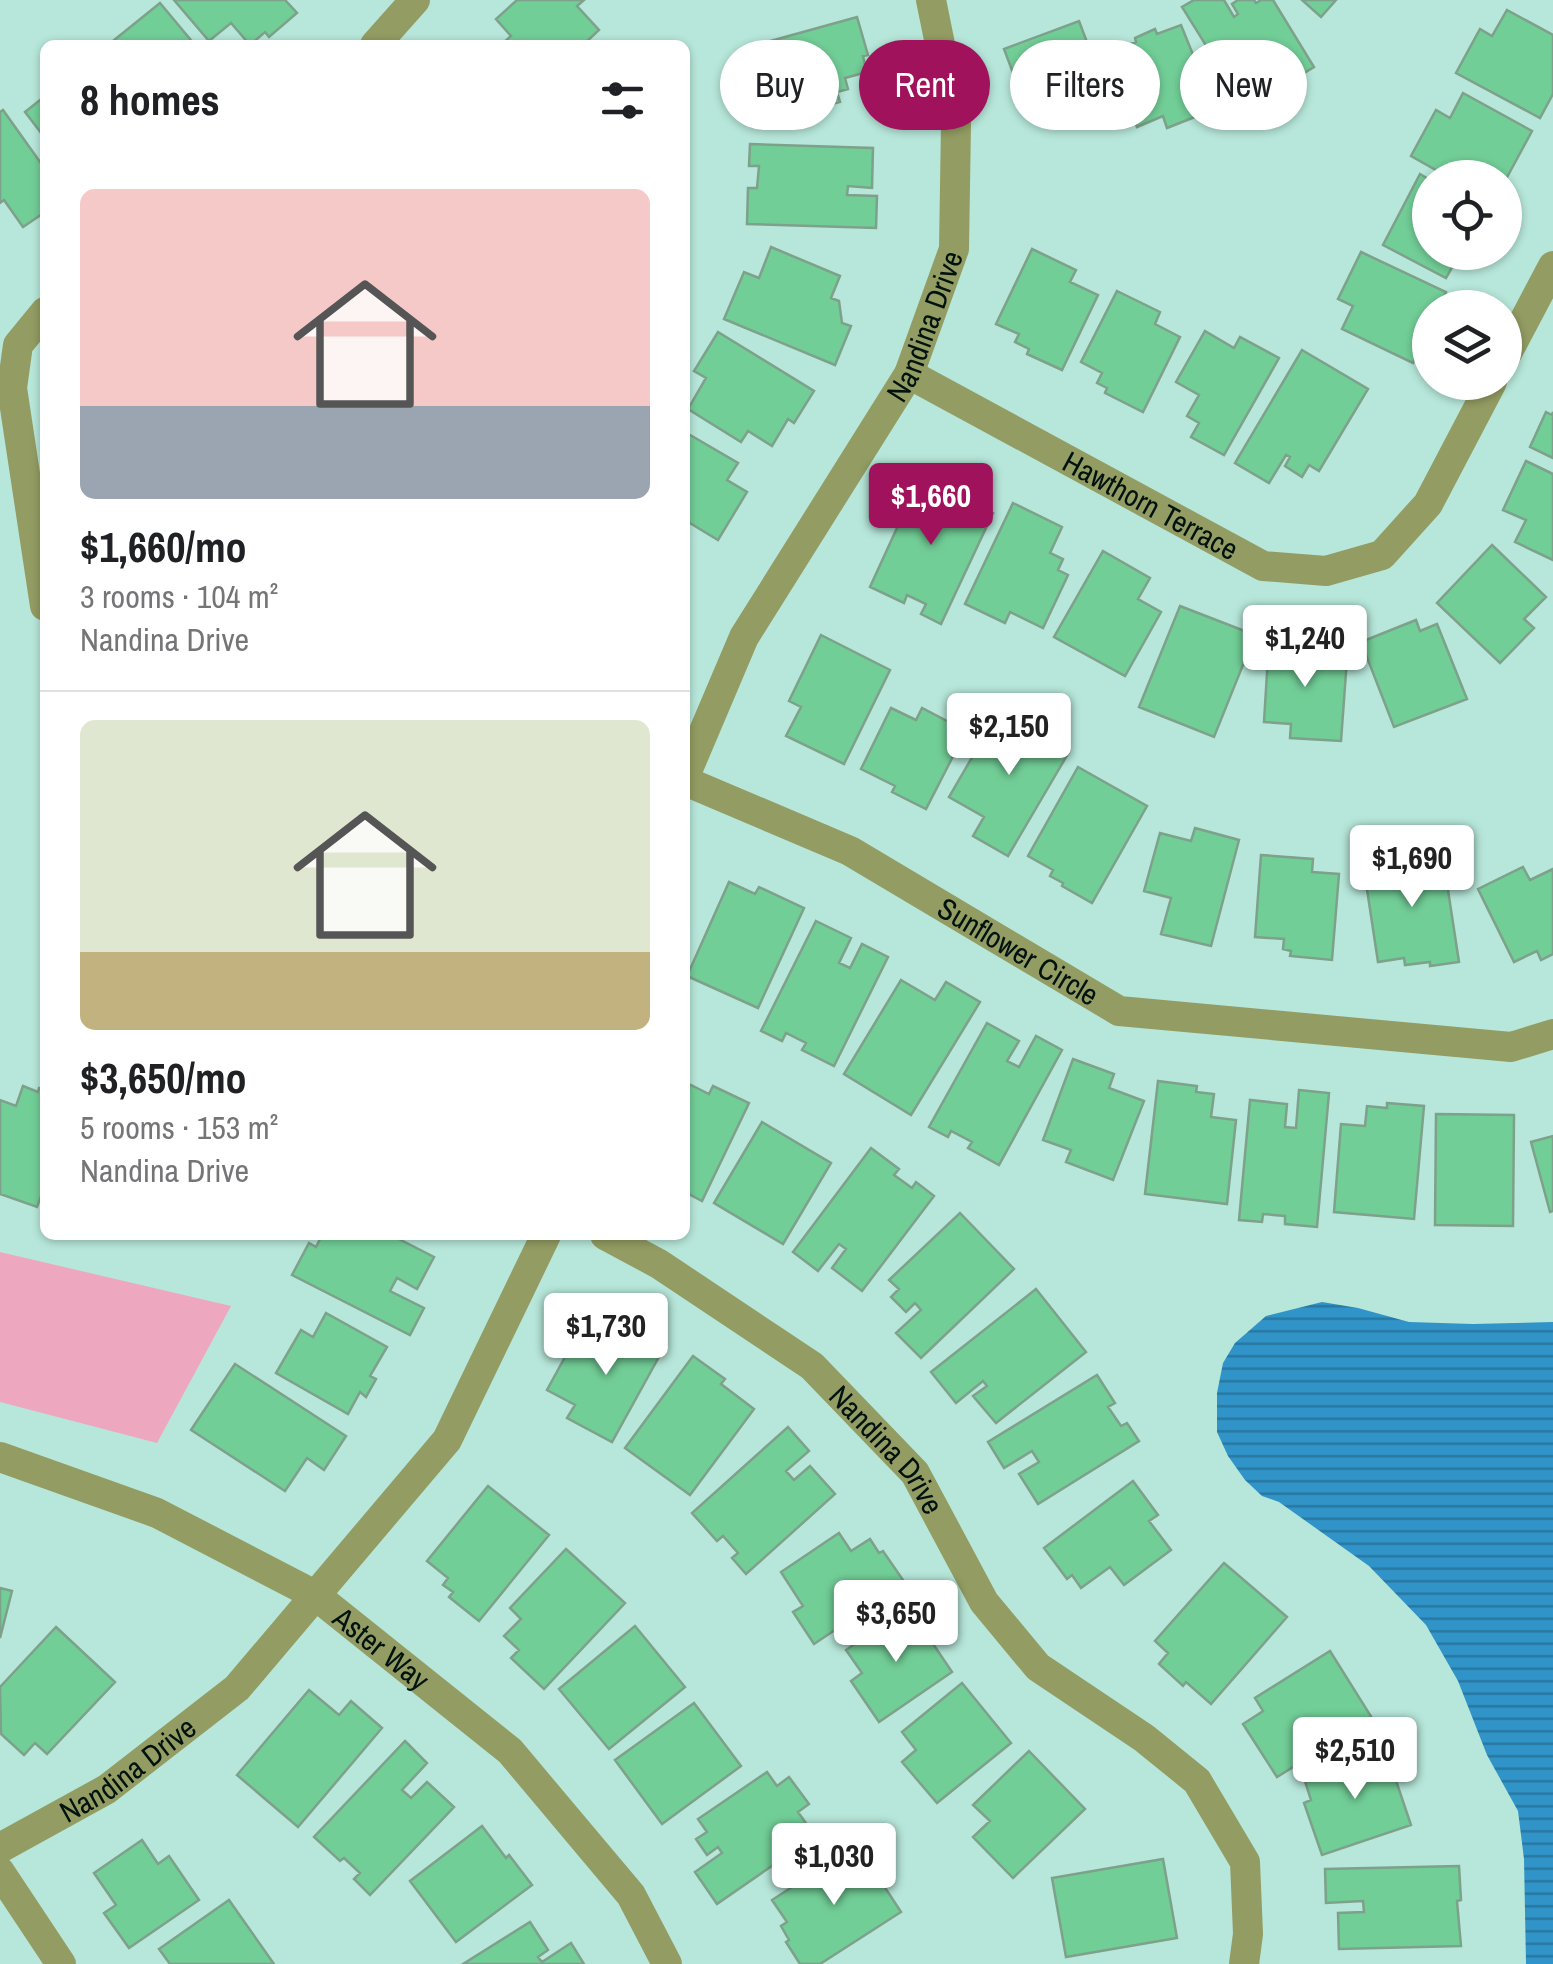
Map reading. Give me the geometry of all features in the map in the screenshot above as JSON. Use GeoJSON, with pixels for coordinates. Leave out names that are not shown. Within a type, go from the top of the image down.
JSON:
{"type":"FeatureCollection","features":[{"type":"Feature","properties":{"kind":"street"},"geometry":{"type":"LineString","coordinates":[[379,40],[415,0]]}},
{"type":"Feature","properties":{"kind":"street","name":"Nandina Drive"},"geometry":{"type":"LineString","coordinates":[[690,767],[744,637],[909,374],[954,248],[956,123],[931,0]]}},
{"type":"Feature","properties":{"kind":"street"},"geometry":{"type":"LineString","coordinates":[[1522,325],[1553,266]]}},
{"type":"Feature","properties":{"kind":"street"},"geometry":{"type":"LineString","coordinates":[[40,318],[18,345],[12,388],[40,573]]}},
{"type":"Feature","properties":{"kind":"street","name":"Hawthorn Terrace"},"geometry":{"type":"LineString","coordinates":[[909,374],[1263,566],[1326,571],[1382,554],[1428,504],[1483,400]]}},
{"type":"Feature","properties":{"kind":"street","name":"Sunflower Circle"},"geometry":{"type":"LineString","coordinates":[[690,781],[850,851],[1119,1012],[1511,1047],[1553,1034]]}},
{"type":"Feature","properties":{"kind":"street","name":"Nandina Drive"},"geometry":{"type":"LineString","coordinates":[[0,1848],[107,1789],[237,1688],[446,1440],[544,1240]]}},
{"type":"Feature","properties":{"kind":"street","name":"Nandina Drive"},"geometry":{"type":"LineString","coordinates":[[613,1240],[659,1264],[812,1366],[914,1473],[984,1602],[1038,1667],[1144,1738],[1198,1781],[1245,1862],[1248,1934],[1244,1964]]}},
{"type":"Feature","properties":{"kind":"street","name":"Aster Way"},"geometry":{"type":"LineString","coordinates":[[0,1457],[156,1513],[315,1596],[510,1751],[631,1895],[668,1964]]}},
{"type":"Feature","properties":{"kind":"street"},"geometry":{"type":"LineString","coordinates":[[0,1872],[60,1964]]}},
{"type":"Feature","properties":{"kind":"shaded area"},"geometry":{"type":"Polygon","coordinates":[[[0,1252],[231,1306],[157,1443],[0,1402],[0,1252]]]}},
{"type":"Feature","properties":{"kind":"water"},"geometry":{"type":"Polygon","coordinates":[[[1322,1302],[1409,1322],[1553,1322],[1553,1964],[1526,1964],[1524,1859],[1518,1811],[1487,1755],[1458,1681],[1426,1625],[1369,1566],[1279,1502],[1262,1496],[1228,1456],[1217,1432],[1217,1393],[1223,1363],[1235,1343],[1266,1316],[1322,1302]]]}},
{"type":"Feature","properties":{"kind":"building"},"geometry":{"type":"Polygon","coordinates":[[[174,0],[285,0],[297,13],[269,37],[265,32],[256,40],[246,40],[231,23],[208,40],[174,0]]]}},
{"type":"Feature","properties":{"kind":"building"},"geometry":{"type":"Polygon","coordinates":[[[517,0],[584,0],[577,6],[599,30],[588,40],[506,40],[511,36],[496,19],[517,0]]]}},
{"type":"Feature","properties":{"kind":"building"},"geometry":{"type":"Polygon","coordinates":[[[1194,0],[1224,0],[1234,17],[1238,14],[1232,4],[1238,0],[1273,0],[1297,40],[1203,40],[1182,7],[1194,0]]]}},
{"type":"Feature","properties":{"kind":"building"},"geometry":{"type":"Polygon","coordinates":[[[1302,0],[1336,0],[1321,17],[1302,0]]]}},
{"type":"Feature","properties":{"kind":"building"},"geometry":{"type":"Polygon","coordinates":[[[160,3],[191,40],[114,40],[160,3]]]}},
{"type":"Feature","properties":{"kind":"building"},"geometry":{"type":"Polygon","coordinates":[[[1507,10],[1553,35],[1553,94],[1540,118],[1456,73],[1480,29],[1492,36],[1507,10]]]}},
{"type":"Feature","properties":{"kind":"building"},"geometry":{"type":"Polygon","coordinates":[[[857,17],[864,40],[859,40],[859,74],[845,78],[848,89],[839,91],[839,40],[774,40],[857,17]]]}},
{"type":"Feature","properties":{"kind":"building"},"geometry":{"type":"Polygon","coordinates":[[[1079,21],[1086,40],[1028,40],[1079,21]]]}},
{"type":"Feature","properties":{"kind":"building"},"geometry":{"type":"Polygon","coordinates":[[[1181,25],[1187,40],[1180,40],[1180,123],[1167,128],[1163,116],[1160,117],[1160,40],[1135,38],[1155,29],[1157,34],[1181,25]]]}},
{"type":"Feature","properties":{"kind":"building"},"geometry":{"type":"Polygon","coordinates":[[[1463,93],[1532,131],[1516,160],[1418,160],[1411,156],[1436,110],[1450,118],[1463,93]]]}},
{"type":"Feature","properties":{"kind":"building"},"geometry":{"type":"Polygon","coordinates":[[[40,100],[40,132],[25,112],[40,100]]]}},
{"type":"Feature","properties":{"kind":"building"},"geometry":{"type":"Polygon","coordinates":[[[3,110],[40,162],[40,215],[23,227],[4,200],[0,203],[3,110]]]}},
{"type":"Feature","properties":{"kind":"building"},"geometry":{"type":"Polygon","coordinates":[[[750,144],[873,148],[872,188],[848,186],[847,195],[877,196],[876,228],[747,224],[748,188],[757,188],[759,166],[749,166],[750,144]]]}},
{"type":"Feature","properties":{"kind":"building"},"geometry":{"type":"Polygon","coordinates":[[[1412,189],[1412,260],[1383,245],[1412,189]]]}},
{"type":"Feature","properties":{"kind":"building"},"geometry":{"type":"Polygon","coordinates":[[[771,247],[840,276],[831,298],[839,301],[842,323],[851,326],[835,365],[724,319],[744,272],[759,278],[771,247]]]}},
{"type":"Feature","properties":{"kind":"building"},"geometry":{"type":"Polygon","coordinates":[[[1032,249],[1076,270],[1070,282],[1098,295],[1062,370],[1027,354],[1029,349],[1015,342],[1019,334],[996,324],[1032,249]]]}},
{"type":"Feature","properties":{"kind":"building"},"geometry":{"type":"Polygon","coordinates":[[[1361,252],[1442,290],[1412,290],[1412,363],[1342,329],[1353,306],[1338,299],[1361,252]]]}},
{"type":"Feature","properties":{"kind":"building"},"geometry":{"type":"Polygon","coordinates":[[[1431,270],[1451,270],[1446,278],[1431,270]]]}},
{"type":"Feature","properties":{"kind":"building"},"geometry":{"type":"Polygon","coordinates":[[[1117,291],[1160,312],[1155,324],[1180,337],[1143,412],[1105,393],[1107,388],[1097,383],[1102,373],[1081,362],[1117,291]]]}},
{"type":"Feature","properties":{"kind":"building"},"geometry":{"type":"Polygon","coordinates":[[[1205,331],[1234,348],[1240,337],[1279,358],[1224,455],[1191,437],[1199,423],[1187,416],[1199,395],[1176,382],[1205,331]]]}},
{"type":"Feature","properties":{"kind":"building"},"geometry":{"type":"Polygon","coordinates":[[[718,332],[814,391],[794,423],[788,419],[772,446],[748,431],[741,442],[690,410],[706,378],[694,371],[718,332]]]}},
{"type":"Feature","properties":{"kind":"building"},"geometry":{"type":"Polygon","coordinates":[[[1302,350],[1368,389],[1319,471],[1309,465],[1302,477],[1285,466],[1290,457],[1286,455],[1269,483],[1235,463],[1302,350]]]}},
{"type":"Feature","properties":{"kind":"building"},"geometry":{"type":"Polygon","coordinates":[[[1546,412],[1553,412],[1553,458],[1530,447],[1546,412]]]}},
{"type":"Feature","properties":{"kind":"building"},"geometry":{"type":"Polygon","coordinates":[[[690,435],[738,463],[727,480],[747,492],[718,540],[690,523],[690,435]]]}},
{"type":"Feature","properties":{"kind":"building"},"geometry":{"type":"Polygon","coordinates":[[[1526,461],[1553,474],[1553,560],[1515,542],[1526,520],[1503,510],[1526,461]]]}},
{"type":"Feature","properties":{"kind":"building"},"geometry":{"type":"Polygon","coordinates":[[[924,469],[954,483],[939,514],[952,520],[962,498],[993,513],[941,624],[921,614],[926,604],[907,595],[904,603],[870,587],[924,469]]]}},
{"type":"Feature","properties":{"kind":"building"},"geometry":{"type":"Polygon","coordinates":[[[1013,503],[1062,527],[1050,553],[1063,559],[1058,570],[1068,575],[1043,628],[1010,612],[1005,623],[965,604],[1013,503]]]}},
{"type":"Feature","properties":{"kind":"building"},"geometry":{"type":"Polygon","coordinates":[[[1492,545],[1546,597],[1524,619],[1534,628],[1500,663],[1437,603],[1492,545]]]}},
{"type":"Feature","properties":{"kind":"building"},"geometry":{"type":"Polygon","coordinates":[[[1103,551],[1150,578],[1138,599],[1161,612],[1125,676],[1054,637],[1103,551]]]}},
{"type":"Feature","properties":{"kind":"building"},"geometry":{"type":"Polygon","coordinates":[[[1180,606],[1255,635],[1214,737],[1139,707],[1180,606]]]}},
{"type":"Feature","properties":{"kind":"building"},"geometry":{"type":"Polygon","coordinates":[[[1416,620],[1420,631],[1437,624],[1467,699],[1394,727],[1361,642],[1416,620]]]}},
{"type":"Feature","properties":{"kind":"building"},"geometry":{"type":"Polygon","coordinates":[[[821,635],[890,670],[844,764],[786,736],[801,707],[789,701],[821,635]]]}},
{"type":"Feature","properties":{"kind":"building"},"geometry":{"type":"Polygon","coordinates":[[[1269,640],[1325,643],[1325,657],[1347,659],[1341,741],[1290,738],[1291,724],[1264,722],[1269,640]]]}},
{"type":"Feature","properties":{"kind":"building"},"geometry":{"type":"Polygon","coordinates":[[[891,708],[916,720],[922,708],[966,731],[926,809],[892,792],[895,786],[861,769],[891,708]]]}},
{"type":"Feature","properties":{"kind":"building"},"geometry":{"type":"Polygon","coordinates":[[[1022,710],[1049,725],[1042,736],[1069,752],[1008,856],[973,836],[984,817],[949,797],[999,711],[1016,721],[1022,710]]]}},
{"type":"Feature","properties":{"kind":"building"},"geometry":{"type":"Polygon","coordinates":[[[1078,767],[1147,806],[1092,903],[1062,886],[1050,876],[1053,870],[1028,856],[1078,767]]]}},
{"type":"Feature","properties":{"kind":"building"},"geometry":{"type":"Polygon","coordinates":[[[1195,828],[1239,840],[1211,946],[1161,934],[1171,898],[1144,891],[1160,833],[1191,841],[1195,828]]]}},
{"type":"Feature","properties":{"kind":"building"},"geometry":{"type":"Polygon","coordinates":[[[1442,851],[1459,962],[1405,965],[1404,958],[1378,962],[1363,863],[1442,851]]]}},
{"type":"Feature","properties":{"kind":"building"},"geometry":{"type":"Polygon","coordinates":[[[1261,855],[1313,859],[1312,872],[1339,874],[1332,960],[1290,956],[1291,951],[1283,949],[1284,939],[1255,937],[1261,855]]]}},
{"type":"Feature","properties":{"kind":"building"},"geometry":{"type":"Polygon","coordinates":[[[1523,867],[1530,880],[1553,869],[1553,954],[1541,960],[1537,951],[1514,962],[1478,889],[1523,867]]]}},
{"type":"Feature","properties":{"kind":"building"},"geometry":{"type":"Polygon","coordinates":[[[729,882],[755,894],[759,887],[804,908],[758,1008],[690,977],[690,969],[729,882]]]}},
{"type":"Feature","properties":{"kind":"building"},"geometry":{"type":"Polygon","coordinates":[[[816,921],[851,938],[839,963],[850,968],[862,944],[888,957],[834,1066],[802,1050],[806,1043],[786,1033],[782,1041],[761,1031],[816,921]]]}},
{"type":"Feature","properties":{"kind":"building"},"geometry":{"type":"Polygon","coordinates":[[[901,980],[935,1000],[946,982],[980,1002],[911,1115],[844,1074],[901,980]]]}},
{"type":"Feature","properties":{"kind":"building"},"geometry":{"type":"Polygon","coordinates":[[[987,1023],[1019,1041],[1007,1061],[1019,1067],[1036,1036],[1062,1050],[999,1165],[968,1148],[972,1142],[951,1131],[948,1137],[929,1127],[987,1023]]]}},
{"type":"Feature","properties":{"kind":"building"},"geometry":{"type":"Polygon","coordinates":[[[1073,1059],[1114,1074],[1109,1088],[1144,1101],[1113,1180],[1066,1162],[1071,1150],[1043,1140],[1073,1059]]]}},
{"type":"Feature","properties":{"kind":"building"},"geometry":{"type":"Polygon","coordinates":[[[1158,1081],[1197,1086],[1196,1092],[1214,1094],[1211,1117],[1236,1120],[1227,1204],[1145,1194],[1158,1081]]]}},
{"type":"Feature","properties":{"kind":"building"},"geometry":{"type":"Polygon","coordinates":[[[690,1084],[709,1094],[713,1086],[749,1103],[702,1201],[690,1195],[690,1084]]]}},
{"type":"Feature","properties":{"kind":"building"},"geometry":{"type":"Polygon","coordinates":[[[23,1086],[38,1092],[40,1088],[37,1207],[0,1194],[0,1100],[16,1106],[23,1086]]]}},
{"type":"Feature","properties":{"kind":"building"},"geometry":{"type":"Polygon","coordinates":[[[1299,1090],[1329,1093],[1317,1227],[1285,1224],[1285,1216],[1263,1214],[1262,1222],[1239,1220],[1250,1100],[1287,1104],[1285,1127],[1296,1128],[1299,1090]]]}},
{"type":"Feature","properties":{"kind":"building"},"geometry":{"type":"Polygon","coordinates":[[[1387,1103],[1424,1106],[1414,1219],[1334,1212],[1341,1124],[1365,1126],[1367,1106],[1387,1108],[1387,1103]]]}},
{"type":"Feature","properties":{"kind":"building"},"geometry":{"type":"Polygon","coordinates":[[[1436,1114],[1514,1115],[1513,1226],[1435,1225],[1436,1114]]]}},
{"type":"Feature","properties":{"kind":"building"},"geometry":{"type":"Polygon","coordinates":[[[762,1122],[831,1163],[783,1244],[714,1203],[762,1122]]]}},
{"type":"Feature","properties":{"kind":"building"},"geometry":{"type":"Polygon","coordinates":[[[1553,1136],[1553,1211],[1550,1212],[1531,1142],[1553,1136]]]}},
{"type":"Feature","properties":{"kind":"building"},"geometry":{"type":"Polygon","coordinates":[[[871,1148],[899,1169],[894,1175],[912,1188],[916,1182],[934,1196],[862,1291],[832,1268],[846,1249],[839,1244],[818,1271],[793,1252],[871,1148]]]}},
{"type":"Feature","properties":{"kind":"building"},"geometry":{"type":"Polygon","coordinates":[[[960,1213],[1014,1269],[921,1358],[896,1333],[921,1310],[915,1303],[906,1312],[891,1297],[899,1289],[889,1280],[960,1213]]]}},
{"type":"Feature","properties":{"kind":"building"},"geometry":{"type":"Polygon","coordinates":[[[320,1240],[401,1240],[434,1257],[417,1289],[397,1278],[390,1291],[424,1308],[410,1335],[292,1275],[309,1243],[316,1247],[320,1240]]]}},
{"type":"Feature","properties":{"kind":"building"},"geometry":{"type":"Polygon","coordinates":[[[1036,1289],[1086,1352],[996,1423],[973,1396],[987,1386],[983,1381],[956,1403],[931,1372],[1036,1289]]]}},
{"type":"Feature","properties":{"kind":"building"},"geometry":{"type":"Polygon","coordinates":[[[326,1313],[387,1347],[370,1376],[376,1379],[366,1397],[360,1392],[348,1414],[276,1373],[301,1330],[313,1337],[326,1313]]]}},
{"type":"Feature","properties":{"kind":"building"},"geometry":{"type":"Polygon","coordinates":[[[616,1320],[666,1344],[612,1442],[567,1418],[575,1405],[547,1390],[577,1335],[601,1348],[616,1320]]]}},
{"type":"Feature","properties":{"kind":"building"},"geometry":{"type":"Polygon","coordinates":[[[693,1356],[725,1379],[721,1384],[754,1409],[690,1495],[625,1448],[693,1356]]]}},
{"type":"Feature","properties":{"kind":"building"},"geometry":{"type":"Polygon","coordinates":[[[235,1364],[346,1436],[324,1470],[307,1458],[285,1491],[191,1430],[235,1364]]]}},
{"type":"Feature","properties":{"kind":"building"},"geometry":{"type":"Polygon","coordinates":[[[1097,1375],[1115,1403],[1108,1407],[1121,1426],[1127,1423],[1139,1441],[1038,1504],[1019,1474],[1039,1462],[1032,1451],[1004,1468],[988,1442],[1097,1375]]]}},
{"type":"Feature","properties":{"kind":"building"},"geometry":{"type":"Polygon","coordinates":[[[788,1427],[809,1451],[786,1471],[794,1480],[810,1466],[835,1494],[746,1574],[732,1558],[738,1553],[723,1536],[717,1541],[692,1513],[788,1427]]]}},
{"type":"Feature","properties":{"kind":"building"},"geometry":{"type":"Polygon","coordinates":[[[1133,1481],[1158,1515],[1149,1521],[1171,1550],[1124,1585],[1110,1567],[1081,1588],[1072,1575],[1067,1579],[1044,1548],[1133,1481]]]}},
{"type":"Feature","properties":{"kind":"building"},"geometry":{"type":"Polygon","coordinates":[[[488,1486],[549,1535],[479,1621],[449,1597],[453,1592],[443,1585],[448,1578],[427,1561],[488,1486]]]}},
{"type":"Feature","properties":{"kind":"building"},"geometry":{"type":"Polygon","coordinates":[[[839,1533],[851,1551],[870,1539],[905,1583],[814,1644],[793,1612],[803,1606],[781,1572],[839,1533]]]}},
{"type":"Feature","properties":{"kind":"building"},"geometry":{"type":"Polygon","coordinates":[[[566,1549],[625,1603],[544,1689],[511,1658],[519,1650],[504,1636],[521,1619],[510,1608],[566,1549]]]}},
{"type":"Feature","properties":{"kind":"building"},"geometry":{"type":"Polygon","coordinates":[[[1224,1563],[1287,1617],[1211,1704],[1159,1664],[1168,1653],[1155,1641],[1224,1563]]]}},
{"type":"Feature","properties":{"kind":"building"},"geometry":{"type":"Polygon","coordinates":[[[0,1588],[12,1591],[0,1638],[0,1588]]]}},
{"type":"Feature","properties":{"kind":"building"},"geometry":{"type":"Polygon","coordinates":[[[904,1610],[917,1629],[921,1626],[952,1672],[879,1722],[851,1681],[862,1673],[846,1650],[904,1610]]]}},
{"type":"Feature","properties":{"kind":"building"},"geometry":{"type":"Polygon","coordinates":[[[635,1626],[685,1687],[609,1749],[559,1689],[635,1626]]]}},
{"type":"Feature","properties":{"kind":"building"},"geometry":{"type":"Polygon","coordinates":[[[56,1627],[115,1682],[47,1754],[35,1743],[24,1755],[1,1734],[0,1687],[56,1627]]]}},
{"type":"Feature","properties":{"kind":"building"},"geometry":{"type":"Polygon","coordinates":[[[1330,1651],[1372,1718],[1277,1777],[1243,1724],[1263,1711],[1255,1698],[1330,1651]]]}},
{"type":"Feature","properties":{"kind":"building"},"geometry":{"type":"Polygon","coordinates":[[[962,1683],[1011,1743],[937,1803],[902,1762],[916,1750],[902,1732],[962,1683]]]}},
{"type":"Feature","properties":{"kind":"building"},"geometry":{"type":"Polygon","coordinates":[[[309,1690],[339,1715],[351,1701],[382,1728],[298,1827],[237,1775],[309,1690]]]}},
{"type":"Feature","properties":{"kind":"building"},"geometry":{"type":"Polygon","coordinates":[[[694,1703],[741,1766],[662,1824],[615,1760],[694,1703]]]}},
{"type":"Feature","properties":{"kind":"building"},"geometry":{"type":"Polygon","coordinates":[[[405,1741],[427,1763],[402,1790],[411,1798],[427,1782],[454,1807],[370,1895],[354,1879],[360,1873],[314,1837],[405,1741]]]}},
{"type":"Feature","properties":{"kind":"building"},"geometry":{"type":"Polygon","coordinates":[[[1385,1748],[1411,1825],[1322,1855],[1304,1803],[1311,1800],[1303,1775],[1385,1748]]]}},
{"type":"Feature","properties":{"kind":"building"},"geometry":{"type":"Polygon","coordinates":[[[1029,1751],[1085,1809],[1013,1878],[973,1837],[990,1821],[973,1805],[1029,1751]]]}},
{"type":"Feature","properties":{"kind":"building"},"geometry":{"type":"Polygon","coordinates":[[[767,1772],[777,1786],[789,1777],[809,1804],[798,1812],[815,1836],[717,1904],[695,1872],[722,1853],[718,1847],[707,1855],[696,1839],[707,1832],[698,1819],[767,1772]]]}},
{"type":"Feature","properties":{"kind":"building"},"geometry":{"type":"Polygon","coordinates":[[[482,1826],[532,1885],[456,1942],[410,1881],[482,1826]]]}},
{"type":"Feature","properties":{"kind":"building"},"geometry":{"type":"Polygon","coordinates":[[[142,1840],[158,1864],[169,1856],[199,1900],[129,1948],[104,1913],[116,1905],[94,1873],[142,1840]]]}},
{"type":"Feature","properties":{"kind":"building"},"geometry":{"type":"Polygon","coordinates":[[[857,1845],[901,1912],[820,1964],[800,1964],[781,1926],[787,1922],[772,1900],[857,1845]]]}},
{"type":"Feature","properties":{"kind":"building"},"geometry":{"type":"Polygon","coordinates":[[[1163,1859],[1177,1938],[1066,1957],[1052,1878],[1163,1859]]]}},
{"type":"Feature","properties":{"kind":"building"},"geometry":{"type":"Polygon","coordinates":[[[1459,1866],[1461,1946],[1339,1949],[1338,1913],[1364,1912],[1363,1901],[1326,1903],[1325,1869],[1459,1866]]]}},
{"type":"Feature","properties":{"kind":"building"},"geometry":{"type":"Polygon","coordinates":[[[229,1900],[274,1964],[170,1964],[159,1949],[229,1900]]]}},
{"type":"Feature","properties":{"kind":"building"},"geometry":{"type":"Polygon","coordinates":[[[530,1922],[548,1950],[538,1957],[542,1962],[571,1943],[584,1964],[463,1964],[530,1922]]]}}]}
